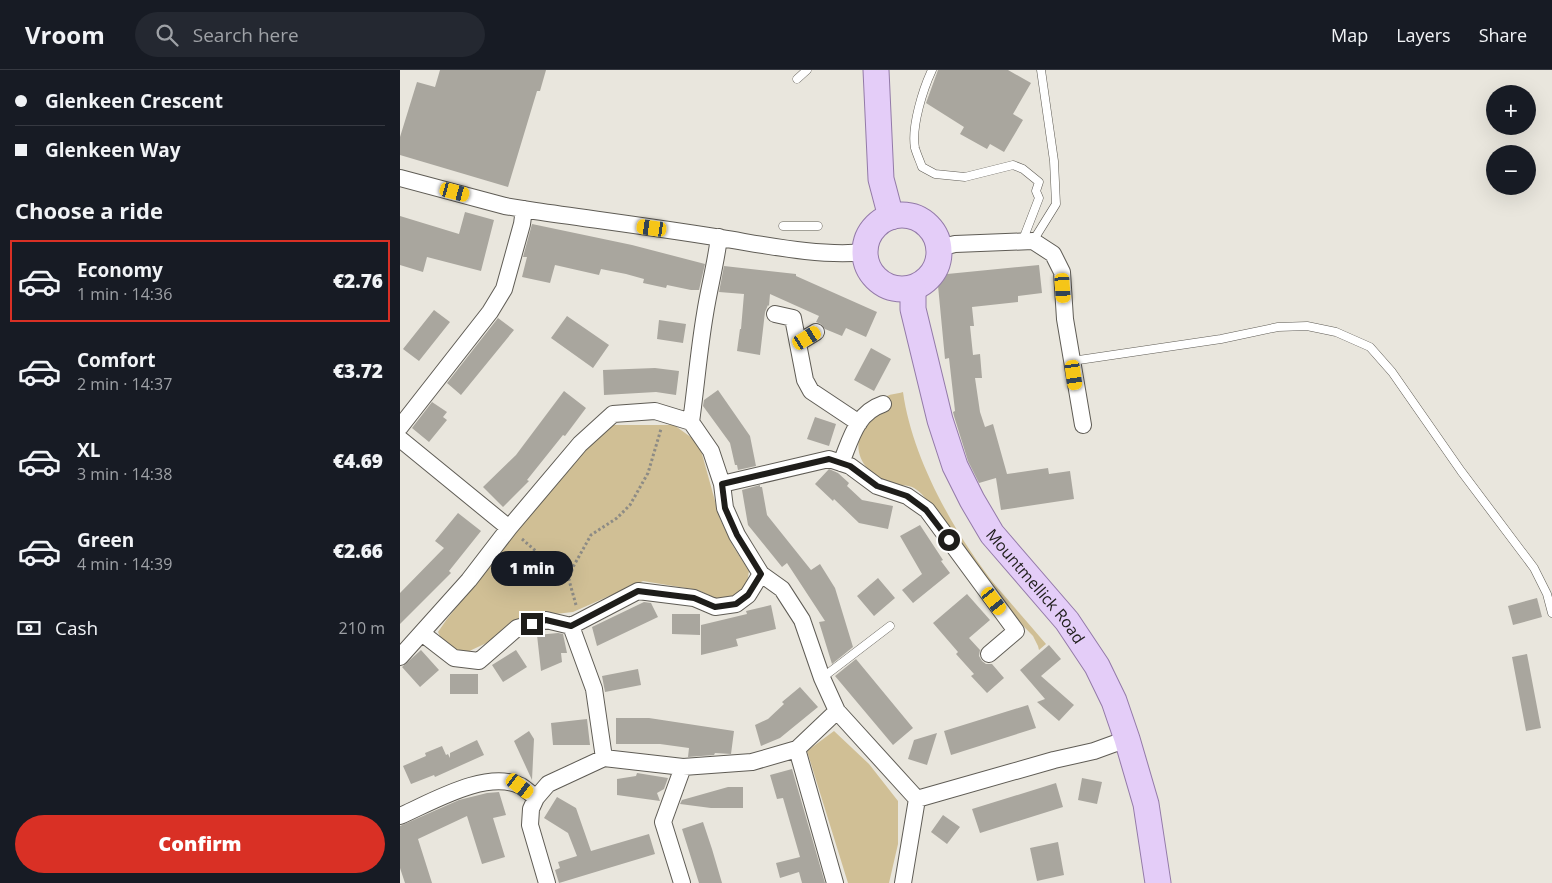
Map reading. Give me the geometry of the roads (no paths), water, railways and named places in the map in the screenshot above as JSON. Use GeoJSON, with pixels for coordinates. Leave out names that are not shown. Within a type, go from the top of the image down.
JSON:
{"type":"FeatureCollection","features":[{"type":"Feature","properties":{"kind":"main road"},"geometry":{"type":"LineString","coordinates":[[878,75],[881,179],[891,217]]}},
{"type":"Feature","properties":{"kind":"main road"},"geometry":{"type":"LineString","coordinates":[[902,215],[922,221],[930,228],[936,238],[939,248],[938,261],[933,273],[924,282],[913,288],[901,289],[890,287],[880,282],[872,274],[867,263],[865,252],[867,240],[872,230],[881,222],[891,217],[902,215]]}},
{"type":"Feature","properties":{"kind":"main road","name":"Mountmellick Road"},"geometry":{"type":"LineString","coordinates":[[913,288],[913,309],[940,420],[955,466],[992,534],[1067,621],[1097,666],[1114,701],[1146,804],[1158,883]]}},
{"type":"Feature","properties":{"kind":"street"},"geometry":{"type":"LineString","coordinates":[[400,178],[524,209],[719,237],[781,248],[850,254],[865,252]]}},
{"type":"Feature","properties":{"kind":"street"},"geometry":{"type":"LineString","coordinates":[[400,427],[490,312],[504,289],[522,224],[524,209]]}},
{"type":"Feature","properties":{"kind":"street"},"geometry":{"type":"LineString","coordinates":[[691,422],[704,314],[711,276],[717,259],[719,237]]}},
{"type":"Feature","properties":{"kind":"street"},"geometry":{"type":"LineString","coordinates":[[939,248],[955,244],[1028,242],[1053,254],[1062,272],[1065,319],[1083,425]]}},
{"type":"Feature","properties":{"kind":"street"},"geometry":{"type":"LineString","coordinates":[[775,314],[793,318],[805,380],[811,391],[859,423]]}},
{"type":"Feature","properties":{"kind":"street"},"geometry":{"type":"LineString","coordinates":[[798,343],[816,332]]}},
{"type":"Feature","properties":{"kind":"street"},"geometry":{"type":"LineString","coordinates":[[841,463],[864,415],[872,408],[883,404]]}},
{"type":"Feature","properties":{"kind":"street"},"geometry":{"type":"LineString","coordinates":[[400,657],[469,580],[509,528],[580,444],[613,414],[655,411],[666,414],[691,422],[711,451],[722,484],[725,508],[737,535],[761,574],[782,589],[802,620],[822,678],[837,711],[917,799]]}},
{"type":"Feature","properties":{"kind":"street"},"geometry":{"type":"LineString","coordinates":[[400,439],[509,528]]}},
{"type":"Feature","properties":{"kind":"street"},"geometry":{"type":"LineString","coordinates":[[722,484],[829,459],[850,466],[877,486],[907,496],[926,510],[1016,631],[989,654]]}},
{"type":"Feature","properties":{"kind":"street"},"geometry":{"type":"LineString","coordinates":[[422,634],[454,658],[479,661],[517,628],[546,620],[576,623],[638,591],[694,598],[715,607],[736,604],[748,595],[761,574]]}},
{"type":"Feature","properties":{"kind":"street"},"geometry":{"type":"LineString","coordinates":[[576,623],[594,689],[604,758]]}},
{"type":"Feature","properties":{"kind":"street"},"geometry":{"type":"LineString","coordinates":[[547,883],[530,826],[531,808],[536,798],[548,784],[604,758],[683,767],[752,762],[797,749],[837,711]]}},
{"type":"Feature","properties":{"kind":"street"},"geometry":{"type":"LineString","coordinates":[[917,799],[1045,762],[1094,751],[1127,739]]}},
{"type":"Feature","properties":{"kind":"street"},"geometry":{"type":"LineString","coordinates":[[797,749],[835,883]]}},
{"type":"Feature","properties":{"kind":"street"},"geometry":{"type":"LineString","coordinates":[[682,883],[663,822],[683,767]]}},
{"type":"Feature","properties":{"kind":"street"},"geometry":{"type":"LineString","coordinates":[[400,816],[476,783],[499,780],[520,786],[536,798]]}},
{"type":"Feature","properties":{"kind":"street"},"geometry":{"type":"LineString","coordinates":[[904,883],[917,799]]}},
{"type":"Feature","properties":{"kind":"lane"},"geometry":{"type":"LineString","coordinates":[[797,79],[807,70]]}},
{"type":"Feature","properties":{"kind":"lane"},"geometry":{"type":"LineString","coordinates":[[932,70],[924,86],[916,119],[915,146],[922,167],[934,174],[965,176],[1013,165],[1023,169],[1039,182],[1036,191],[1039,198],[1028,242]]}},
{"type":"Feature","properties":{"kind":"lane"},"geometry":{"type":"LineString","coordinates":[[1028,242],[1056,204],[1054,161],[1042,70]]}},
{"type":"Feature","properties":{"kind":"lane"},"geometry":{"type":"LineString","coordinates":[[783,226],[818,226]]}},
{"type":"Feature","properties":{"kind":"lane"},"geometry":{"type":"LineString","coordinates":[[1072,361],[1221,339],[1278,327],[1307,326],[1336,332],[1370,347],[1392,372],[1467,479],[1534,568],[1547,594],[1552,613]]}},
{"type":"Feature","properties":{"kind":"lane"},"geometry":{"type":"LineString","coordinates":[[822,678],[890,626]]}}]}
